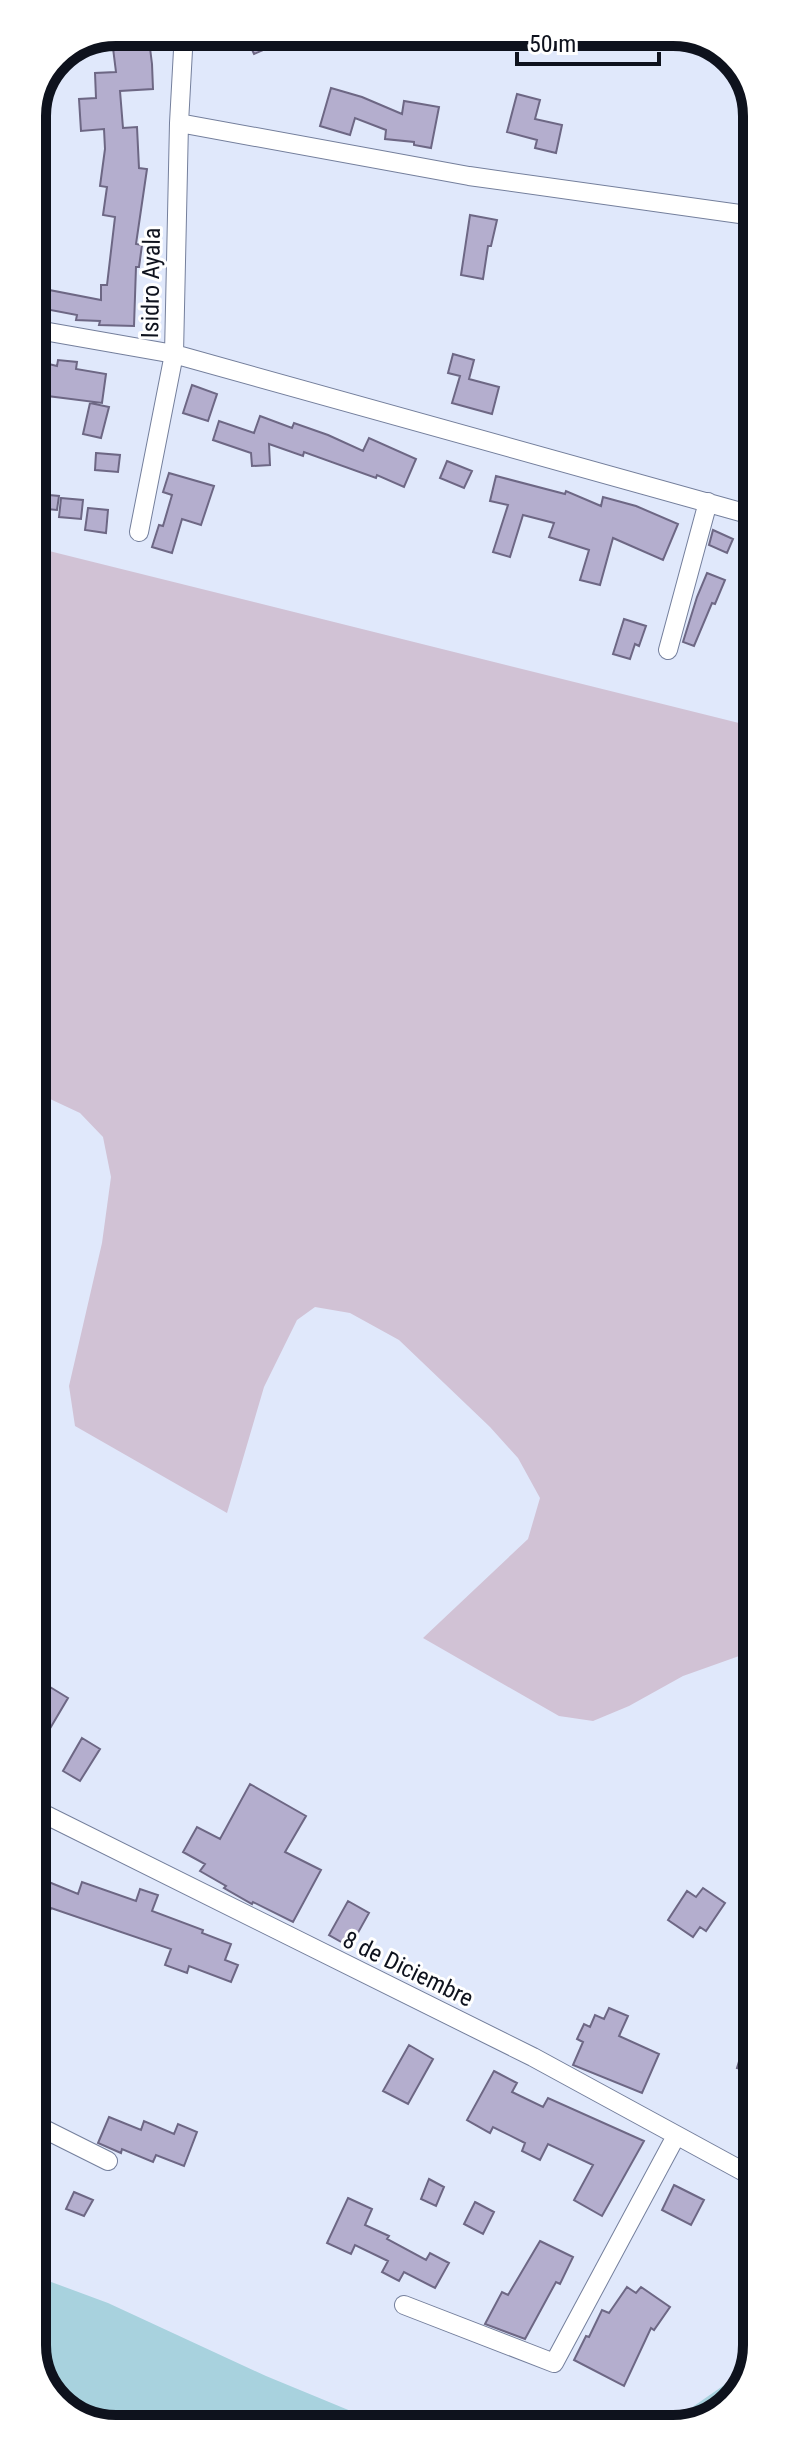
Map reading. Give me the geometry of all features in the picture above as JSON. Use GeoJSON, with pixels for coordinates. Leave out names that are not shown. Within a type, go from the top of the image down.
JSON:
{"type":"FeatureCollection","features":[{"type":"Feature","properties":{"kind":"street","name":"Isidro Ayala"},"geometry":{"type":"LineString","coordinates":[[139,532],[174,354],[183,46]]}},
{"type":"Feature","properties":{"kind":"street"},"geometry":{"type":"LineString","coordinates":[[179,123],[469,176],[743,214]]}},
{"type":"Feature","properties":{"kind":"street"},"geometry":{"type":"LineString","coordinates":[[46,331],[174,354],[743,512]]}},
{"type":"Feature","properties":{"kind":"street"},"geometry":{"type":"LineString","coordinates":[[668,650],[708,502]]}},
{"type":"Feature","properties":{"kind":"street","name":"8 de Diciembre"},"geometry":{"type":"LineString","coordinates":[[46,1815],[533,2057],[743,2172]]}},
{"type":"Feature","properties":{"kind":"street"},"geometry":{"type":"LineString","coordinates":[[46,2130],[108,2161]]}},
{"type":"Feature","properties":{"kind":"street"},"geometry":{"type":"LineString","coordinates":[[404,2305],[554,2363],[676,2136]]}},
{"type":"Feature","properties":{"kind":"shaded area"},"geometry":{"type":"Polygon","coordinates":[[[46,550],[743,724],[743,1655],[683,1676],[629,1706],[593,1721],[559,1716],[423,1638],[528,1539],[540,1498],[518,1458],[490,1427],[399,1340],[350,1313],[315,1307],[297,1320],[264,1387],[227,1513],[75,1426],[69,1386],[102,1243],[111,1177],[103,1137],[80,1113],[46,1097],[46,550]]]}},
{"type":"Feature","properties":{"kind":"shaded area"},"geometry":{"type":"Polygon","coordinates":[[[46,2280],[108,2303],[266,2376],[360,2415],[111,2415],[89,2410],[70,2398],[58,2384],[48,2363],[46,2280]]]}},
{"type":"Feature","properties":{"kind":"shaded area"},"geometry":{"type":"Polygon","coordinates":[[[735,2377],[729,2388],[712,2403],[682,2414],[735,2377]]]}},
{"type":"Feature","properties":{"kind":"building"},"geometry":{"type":"Polygon","coordinates":[[[150,46],[152,64],[153,89],[120,91],[123,128],[137,127],[139,168],[147,169],[136,244],[142,245],[139,267],[136,267],[134,326],[99,325],[100,321],[76,320],[77,315],[46,309],[46,289],[101,300],[101,285],[107,285],[115,217],[103,215],[107,187],[100,186],[104,129],[81,131],[79,99],[96,98],[95,73],[116,72],[115,48],[150,46]]]}},
{"type":"Feature","properties":{"kind":"building"},"geometry":{"type":"Polygon","coordinates":[[[250,46],[273,46],[254,54],[250,46]]]}},
{"type":"Feature","properties":{"kind":"building"},"geometry":{"type":"Polygon","coordinates":[[[331,88],[402,114],[404,101],[439,107],[431,148],[414,145],[414,142],[385,139],[386,130],[355,118],[350,135],[320,126],[331,88]]]}},
{"type":"Feature","properties":{"kind":"building"},"geometry":{"type":"Polygon","coordinates":[[[517,94],[540,100],[535,119],[562,125],[556,153],[535,148],[537,140],[507,132],[517,94]]]}},
{"type":"Feature","properties":{"kind":"building"},"geometry":{"type":"Polygon","coordinates":[[[470,215],[497,220],[491,246],[488,246],[483,279],[461,275],[470,215]]]}},
{"type":"Feature","properties":{"kind":"building"},"geometry":{"type":"Polygon","coordinates":[[[453,354],[474,360],[469,379],[499,387],[492,414],[452,403],[460,376],[448,373],[453,354]]]}},
{"type":"Feature","properties":{"kind":"building"},"geometry":{"type":"Polygon","coordinates":[[[58,360],[77,362],[76,369],[106,374],[102,403],[46,396],[46,363],[57,366],[58,360]]]}},
{"type":"Feature","properties":{"kind":"building"},"geometry":{"type":"Polygon","coordinates":[[[192,385],[217,394],[208,421],[183,413],[192,385]]]}},
{"type":"Feature","properties":{"kind":"building"},"geometry":{"type":"Polygon","coordinates":[[[90,403],[109,407],[101,438],[83,434],[90,403]]]}},
{"type":"Feature","properties":{"kind":"building"},"geometry":{"type":"Polygon","coordinates":[[[260,416],[292,428],[294,423],[363,451],[369,438],[416,459],[404,487],[377,475],[376,478],[304,452],[303,456],[269,444],[270,465],[252,466],[251,453],[213,440],[219,421],[254,433],[260,416]]]}},
{"type":"Feature","properties":{"kind":"building"},"geometry":{"type":"Polygon","coordinates":[[[96,453],[120,455],[118,472],[95,470],[96,453]]]}},
{"type":"Feature","properties":{"kind":"building"},"geometry":{"type":"Polygon","coordinates":[[[447,461],[472,471],[464,488],[440,478],[447,461]]]}},
{"type":"Feature","properties":{"kind":"building"},"geometry":{"type":"Polygon","coordinates":[[[169,473],[214,486],[201,525],[182,519],[172,553],[152,547],[159,525],[163,526],[172,495],[163,492],[169,473]]]}},
{"type":"Feature","properties":{"kind":"building"},"geometry":{"type":"Polygon","coordinates":[[[496,476],[565,494],[566,491],[601,506],[603,497],[636,506],[678,524],[663,560],[613,538],[600,585],[580,580],[589,550],[549,537],[554,523],[523,515],[510,557],[493,552],[508,505],[490,501],[496,476]]]}},
{"type":"Feature","properties":{"kind":"building"},"geometry":{"type":"Polygon","coordinates":[[[46,495],[59,496],[57,510],[46,509],[46,495]]]}},
{"type":"Feature","properties":{"kind":"building"},"geometry":{"type":"Polygon","coordinates":[[[61,498],[83,500],[81,519],[59,517],[61,498]]]}},
{"type":"Feature","properties":{"kind":"building"},"geometry":{"type":"Polygon","coordinates":[[[88,508],[108,510],[106,533],[85,530],[88,508]]]}},
{"type":"Feature","properties":{"kind":"building"},"geometry":{"type":"Polygon","coordinates":[[[713,530],[733,539],[727,553],[709,545],[713,530]]]}},
{"type":"Feature","properties":{"kind":"building"},"geometry":{"type":"Polygon","coordinates":[[[707,573],[725,580],[694,646],[683,642],[707,573]]]}},
{"type":"Feature","properties":{"kind":"building"},"geometry":{"type":"Polygon","coordinates":[[[624,619],[646,626],[639,646],[635,644],[630,659],[613,654],[624,619]]]}},
{"type":"Feature","properties":{"kind":"building"},"geometry":{"type":"Polygon","coordinates":[[[50,1687],[68,1698],[46,1735],[46,1694],[50,1687]]]}},
{"type":"Feature","properties":{"kind":"building"},"geometry":{"type":"Polygon","coordinates":[[[82,1738],[100,1749],[80,1781],[63,1771],[82,1738]]]}},
{"type":"Feature","properties":{"kind":"building"},"geometry":{"type":"Polygon","coordinates":[[[250,1784],[306,1816],[285,1852],[321,1870],[293,1922],[224,1888],[226,1886],[200,1871],[205,1864],[183,1852],[197,1827],[220,1839],[250,1784]]]}},
{"type":"Feature","properties":{"kind":"building"},"geometry":{"type":"Polygon","coordinates":[[[46,1881],[78,1894],[82,1882],[136,1901],[140,1889],[158,1895],[152,1911],[231,1944],[225,1960],[238,1965],[231,1982],[189,1966],[187,1973],[165,1965],[171,1949],[51,1908],[46,1919],[46,1881]]]}},
{"type":"Feature","properties":{"kind":"building"},"geometry":{"type":"Polygon","coordinates":[[[703,1888],[725,1903],[706,1931],[700,1927],[693,1937],[668,1920],[687,1891],[696,1897],[703,1888]]]}},
{"type":"Feature","properties":{"kind":"building"},"geometry":{"type":"Polygon","coordinates":[[[348,1901],[369,1913],[350,1947],[329,1935],[348,1901]]]}},
{"type":"Feature","properties":{"kind":"building"},"geometry":{"type":"Polygon","coordinates":[[[609,2008],[628,2016],[619,2036],[659,2054],[642,2093],[573,2065],[583,2042],[577,2039],[584,2024],[590,2027],[595,2015],[604,2019],[609,2008]]]}},
{"type":"Feature","properties":{"kind":"building"},"geometry":{"type":"Polygon","coordinates":[[[409,2045],[433,2059],[408,2104],[383,2091],[409,2045]]]}},
{"type":"Feature","properties":{"kind":"building"},"geometry":{"type":"Polygon","coordinates":[[[743,2048],[743,2070],[737,2068],[743,2048]]]}},
{"type":"Feature","properties":{"kind":"building"},"geometry":{"type":"Polygon","coordinates":[[[494,2071],[517,2083],[512,2092],[543,2107],[548,2098],[644,2141],[602,2216],[574,2200],[593,2165],[548,2144],[540,2160],[522,2151],[525,2143],[493,2127],[490,2133],[467,2120],[494,2071]]]}},
{"type":"Feature","properties":{"kind":"building"},"geometry":{"type":"Polygon","coordinates":[[[109,2117],[141,2130],[144,2121],[174,2134],[178,2124],[197,2132],[184,2166],[156,2155],[153,2162],[98,2143],[109,2117]]]}},
{"type":"Feature","properties":{"kind":"building"},"geometry":{"type":"Polygon","coordinates":[[[429,2179],[444,2187],[436,2206],[421,2199],[429,2179]]]}},
{"type":"Feature","properties":{"kind":"building"},"geometry":{"type":"Polygon","coordinates":[[[674,2185],[704,2200],[691,2225],[662,2210],[674,2185]]]}},
{"type":"Feature","properties":{"kind":"building"},"geometry":{"type":"Polygon","coordinates":[[[74,2192],[93,2200],[84,2216],[66,2209],[74,2192]]]}},
{"type":"Feature","properties":{"kind":"building"},"geometry":{"type":"Polygon","coordinates":[[[348,2198],[372,2209],[365,2225],[389,2236],[387,2239],[426,2260],[430,2253],[449,2263],[435,2288],[404,2272],[399,2281],[382,2272],[388,2261],[355,2245],[351,2254],[327,2243],[348,2198]]]}},
{"type":"Feature","properties":{"kind":"building"},"geometry":{"type":"Polygon","coordinates":[[[475,2202],[494,2212],[483,2234],[464,2224],[475,2202]]]}},
{"type":"Feature","properties":{"kind":"building"},"geometry":{"type":"Polygon","coordinates":[[[540,2241],[573,2257],[560,2284],[556,2282],[525,2339],[485,2324],[502,2292],[508,2295],[540,2241]]]}},
{"type":"Feature","properties":{"kind":"building"},"geometry":{"type":"Polygon","coordinates":[[[627,2287],[636,2293],[641,2287],[670,2307],[654,2330],[651,2328],[624,2386],[574,2360],[602,2310],[609,2313],[627,2287]]]}}]}
